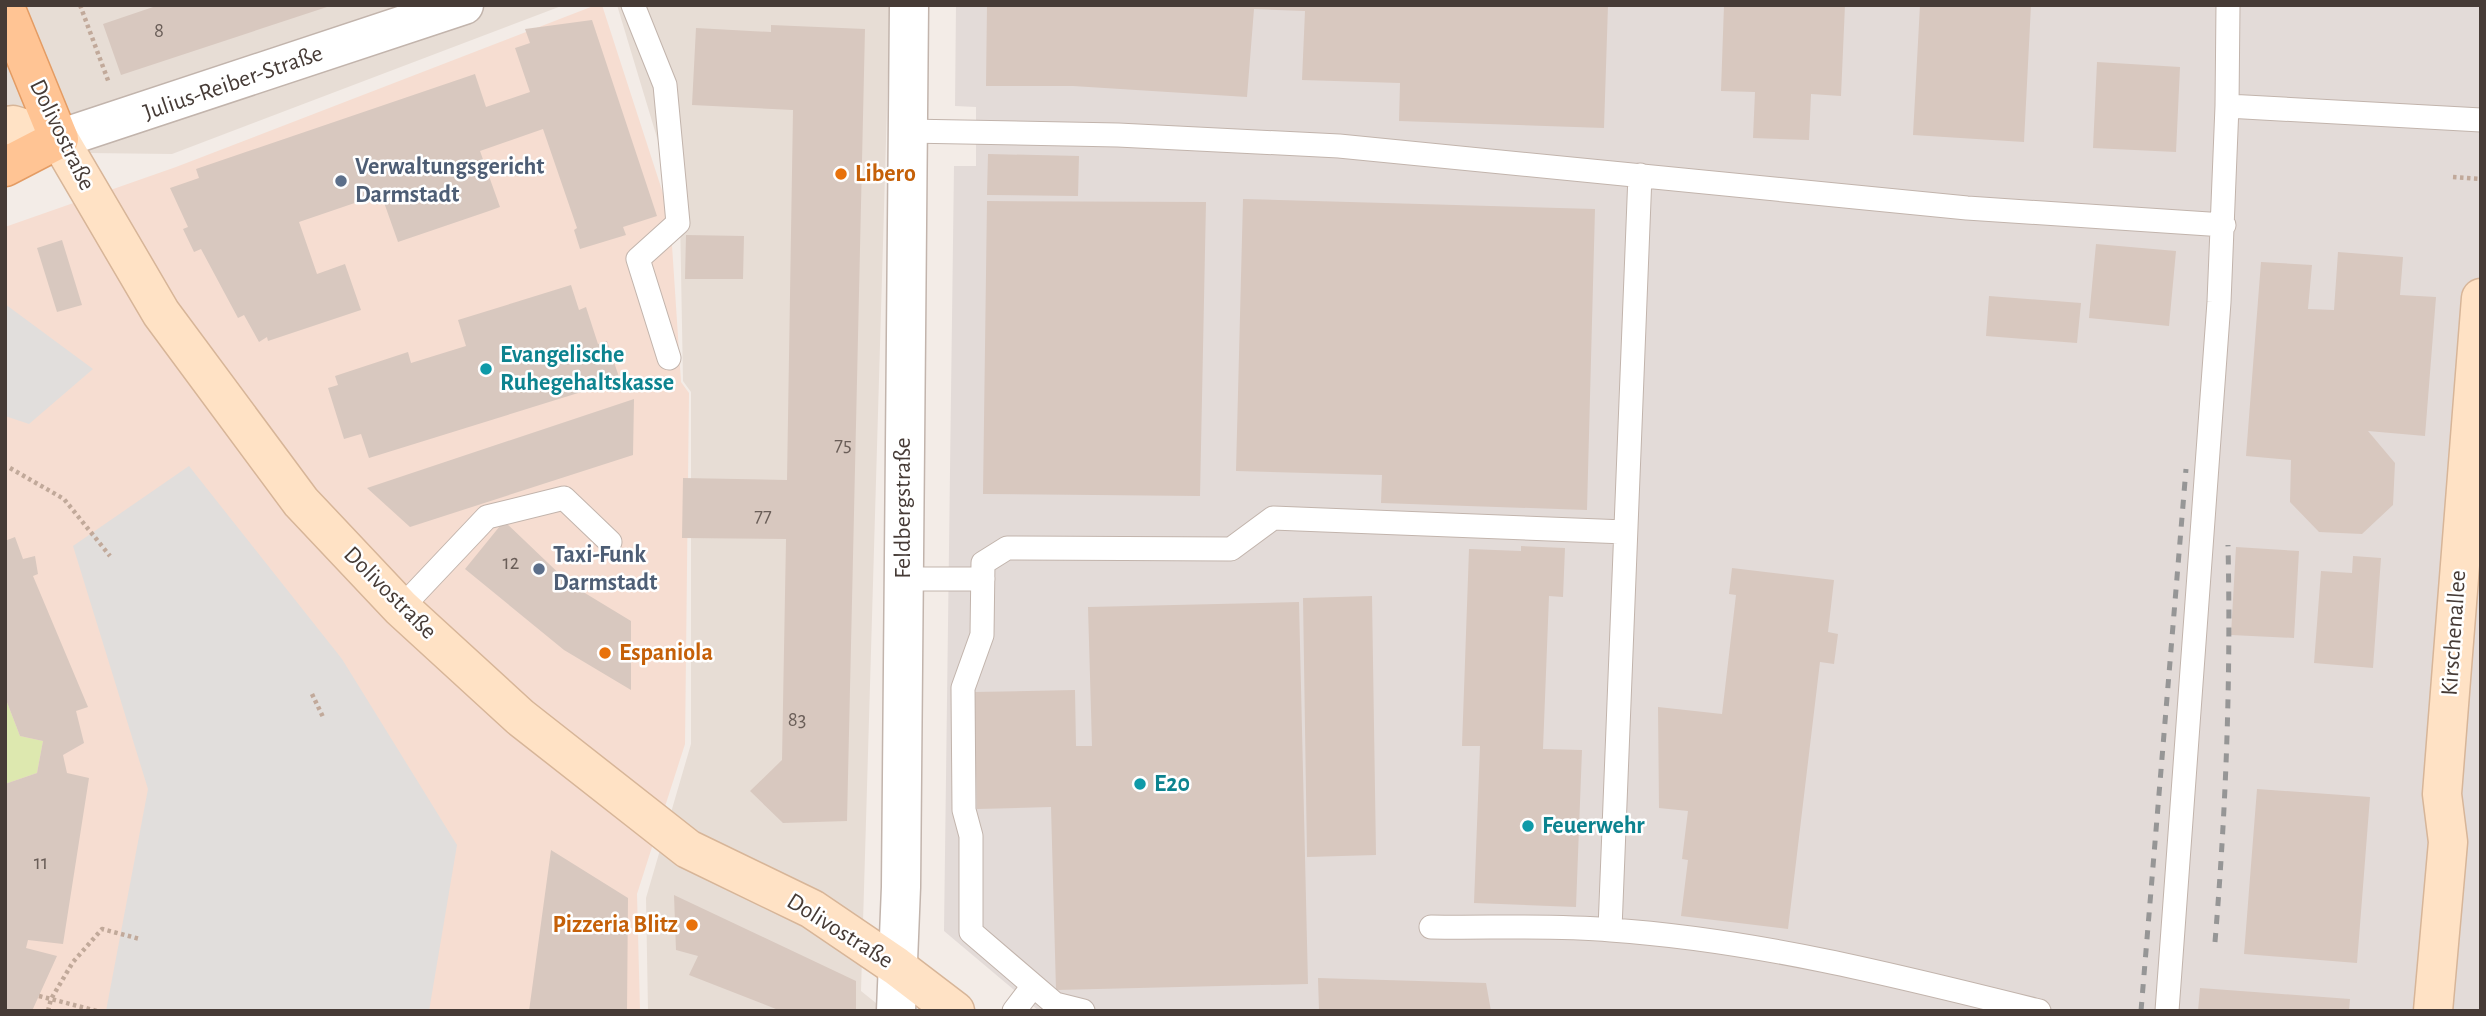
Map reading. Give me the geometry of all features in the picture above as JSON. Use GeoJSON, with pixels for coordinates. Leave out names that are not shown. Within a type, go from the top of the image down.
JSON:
{"type":"FeatureCollection","features":[{"type":"Feature","properties":{"kind":"main road","name":"Dolivostraße"},"geometry":{"type":"LineString","coordinates":[[5,7],[59,139]]}},
{"type":"Feature","properties":{"kind":"main road","name":"Julius-Reiber-Straße"},"geometry":{"type":"LineString","coordinates":[[5,167],[59,139]]}},
{"type":"Feature","properties":{"kind":"street","name":"Julius-Reiber-Straße"},"geometry":{"type":"LineString","coordinates":[[59,139],[464,5]]}},
{"type":"Feature","properties":{"kind":"street","name":"Feldbergstraße"},"geometry":{"type":"LineString","coordinates":[[895,1011],[901,887],[909,5]]}},
{"type":"Feature","properties":{"kind":"street"},"geometry":{"type":"LineString","coordinates":[[5,126],[13,125],[59,139]]}},
{"type":"Feature","properties":{"kind":"street","name":"Dolivostraße"},"geometry":{"type":"LineString","coordinates":[[59,139],[170,324],[300,502],[401,608],[520,717],[688,849],[811,909],[896,966],[956,1011]]}},
{"type":"Feature","properties":{"kind":"street","name":"Kirschenallee"},"geometry":{"type":"LineString","coordinates":[[2433,1011],[2448,842],[2442,793],[2481,298]]}},
{"type":"Feature","properties":{"kind":"street","name":"Kirschenallee"},"geometry":{"type":"LineString","coordinates":[[2448,842],[2464,795],[2481,597]]}},
{"type":"Feature","properties":{"kind":"lane"},"geometry":{"type":"LineString","coordinates":[[633,5],[664,85],[678,223],[638,259],[669,358]]}},
{"type":"Feature","properties":{"kind":"lane"},"geometry":{"type":"LineString","coordinates":[[2167,1011],[2224,225],[2228,5]]}},
{"type":"Feature","properties":{"kind":"lane"},"geometry":{"type":"LineString","coordinates":[[2227,106],[2481,120]]}},
{"type":"Feature","properties":{"kind":"lane"},"geometry":{"type":"LineString","coordinates":[[907,131],[1118,135],[1339,146],[1967,208],[2224,225]]}},
{"type":"Feature","properties":{"kind":"lane"},"geometry":{"type":"LineString","coordinates":[[1610,929],[1640,175]]}},
{"type":"Feature","properties":{"kind":"lane"},"geometry":{"type":"LineString","coordinates":[[401,608],[487,517],[564,498],[610,542]]}},
{"type":"Feature","properties":{"kind":"lane"},"geometry":{"type":"LineString","coordinates":[[1083,1011],[1055,1004],[971,932],[971,836],[964,810],[963,688],[982,635],[983,563],[1007,548],[1231,549],[1273,518],[1625,532]]}},
{"type":"Feature","properties":{"kind":"lane"},"geometry":{"type":"LineString","coordinates":[[903,579],[983,579]]}},
{"type":"Feature","properties":{"kind":"lane"},"geometry":{"type":"LineString","coordinates":[[1431,927],[1610,929],[1713,941],[1896,975],[2039,1011]]}},
{"type":"Feature","properties":{"kind":"lane"},"geometry":{"type":"LineString","coordinates":[[1014,1011],[1034,986]]}},
{"type":"Feature","properties":{"kind":"path"},"geometry":{"type":"LineString","coordinates":[[80,5],[103,66]]}},
{"type":"Feature","properties":{"kind":"path"},"geometry":{"type":"LineString","coordinates":[[2453,177],[2481,179]]}},
{"type":"Feature","properties":{"kind":"path"},"geometry":{"type":"LineString","coordinates":[[10,468],[64,499],[110,556]]}},
{"type":"Feature","properties":{"kind":"path"},"geometry":{"type":"LineString","coordinates":[[312,694],[323,717]]}},
{"type":"Feature","properties":{"kind":"path"},"geometry":{"type":"LineString","coordinates":[[48,1011],[51,999],[73,962],[102,929],[140,939]]}},
{"type":"Feature","properties":{"kind":"path"},"geometry":{"type":"LineString","coordinates":[[39,996],[97,1011]]}},
{"type":"Feature","properties":{"kind":"shaded area"},"geometry":{"type":"Polygon","coordinates":[[[5,5],[564,5],[172,154],[5,152],[5,5]]]}},
{"type":"Feature","properties":{"kind":"shaded area"},"geometry":{"type":"Polygon","coordinates":[[[596,5],[602,5],[670,215],[681,382],[689,393],[685,744],[637,894],[640,1011],[5,1011],[5,227],[176,167],[596,5]]]}},
{"type":"Feature","properties":{"kind":"shaded area"},"geometry":{"type":"Polygon","coordinates":[[[617,5],[890,5],[861,991],[886,1011],[648,1011],[646,898],[691,744],[691,392],[683,381],[680,214],[617,5]]]}},
{"type":"Feature","properties":{"kind":"shaded area"},"geometry":{"type":"Polygon","coordinates":[[[956,5],[2481,5],[2481,1011],[1039,1011],[944,931],[954,166],[976,166],[976,107],[955,106],[956,5]]]}},
{"type":"Feature","properties":{"kind":"shaded area"},"geometry":{"type":"Polygon","coordinates":[[[5,304],[93,369],[29,424],[5,416],[5,304]]]}},
{"type":"Feature","properties":{"kind":"shaded area"},"geometry":{"type":"Polygon","coordinates":[[[189,466],[342,659],[457,845],[429,1011],[106,1011],[148,789],[73,546],[189,466]]]}},
{"type":"Feature","properties":{"kind":"green space"},"geometry":{"type":"Polygon","coordinates":[[[5,697],[20,736],[43,741],[37,773],[5,784],[5,697]]]}},
{"type":"Feature","properties":{"kind":"building"},"geometry":{"type":"Polygon","coordinates":[[[159,5],[330,6],[121,75],[103,24],[159,5]]]}},
{"type":"Feature","properties":{"kind":"building"},"geometry":{"type":"Polygon","coordinates":[[[987,5],[1608,5],[1604,128],[1399,121],[1400,83],[1302,80],[1305,11],[1254,9],[1247,97],[1073,86],[986,86],[987,5]]]}},
{"type":"Feature","properties":{"kind":"building"},"geometry":{"type":"Polygon","coordinates":[[[1724,5],[1845,5],[1841,96],[1811,94],[1809,140],[1753,138],[1755,92],[1721,91],[1724,5]]]}},
{"type":"Feature","properties":{"kind":"building"},"geometry":{"type":"Polygon","coordinates":[[[1920,5],[2031,5],[2024,142],[1913,135],[1920,5]]]}},
{"type":"Feature","properties":{"kind":"building","name":"Verwaltungsgericht Darmstadt"},"geometry":{"type":"Polygon","coordinates":[[[592,20],[657,216],[623,227],[626,235],[580,249],[574,230],[577,228],[543,129],[480,151],[500,207],[398,242],[381,194],[299,222],[317,274],[345,264],[361,310],[268,341],[267,337],[259,342],[244,315],[238,318],[201,249],[194,252],[183,229],[188,227],[170,188],[199,178],[196,169],[475,74],[486,107],[530,92],[515,48],[530,43],[525,29],[592,20]]]}},
{"type":"Feature","properties":{"kind":"building"},"geometry":{"type":"Polygon","coordinates":[[[771,25],[865,29],[847,821],[783,823],[750,791],[782,760],[786,539],[682,538],[683,478],[787,480],[793,110],[692,105],[696,28],[771,32],[771,25]]]}},
{"type":"Feature","properties":{"kind":"building"},"geometry":{"type":"Polygon","coordinates":[[[2097,62],[2180,67],[2176,152],[2093,148],[2097,62]]]}},
{"type":"Feature","properties":{"kind":"building"},"geometry":{"type":"Polygon","coordinates":[[[988,154],[1079,156],[1078,196],[987,195],[988,154]]]}},
{"type":"Feature","properties":{"kind":"building"},"geometry":{"type":"Polygon","coordinates":[[[1243,199],[1595,209],[1587,510],[1381,503],[1382,475],[1236,471],[1243,199]]]}},
{"type":"Feature","properties":{"kind":"building"},"geometry":{"type":"Polygon","coordinates":[[[987,201],[1206,202],[1200,496],[983,494],[987,201]]]}},
{"type":"Feature","properties":{"kind":"building"},"geometry":{"type":"Polygon","coordinates":[[[686,235],[744,236],[743,279],[685,279],[686,235]]]}},
{"type":"Feature","properties":{"kind":"building"},"geometry":{"type":"Polygon","coordinates":[[[62,240],[82,305],[57,312],[37,248],[62,240]]]}},
{"type":"Feature","properties":{"kind":"building"},"geometry":{"type":"Polygon","coordinates":[[[2096,244],[2176,251],[2169,326],[2089,318],[2096,244]]]}},
{"type":"Feature","properties":{"kind":"building"},"geometry":{"type":"Polygon","coordinates":[[[2338,252],[2403,257],[2400,295],[2436,297],[2425,436],[2368,431],[2395,463],[2393,505],[2362,534],[2319,532],[2290,502],[2291,460],[2246,456],[2261,262],[2312,265],[2308,309],[2334,310],[2338,252]]]}},
{"type":"Feature","properties":{"kind":"building","name":"Evangelische Ruhegehaltskasse"},"geometry":{"type":"Polygon","coordinates":[[[571,285],[579,310],[586,307],[598,344],[607,341],[620,380],[369,458],[361,434],[344,439],[328,388],[338,385],[335,376],[408,352],[411,363],[466,346],[458,320],[571,285]]]}},
{"type":"Feature","properties":{"kind":"building"},"geometry":{"type":"Polygon","coordinates":[[[1989,296],[2081,303],[2077,343],[1986,336],[1989,296]]]}},
{"type":"Feature","properties":{"kind":"building"},"geometry":{"type":"Polygon","coordinates":[[[634,399],[633,455],[410,527],[367,488],[634,399]]]}},
{"type":"Feature","properties":{"kind":"building"},"geometry":{"type":"Polygon","coordinates":[[[504,521],[570,584],[631,621],[631,690],[564,650],[465,569],[504,521]]]}},
{"type":"Feature","properties":{"kind":"building"},"geometry":{"type":"Polygon","coordinates":[[[15,537],[23,559],[35,556],[38,574],[33,576],[88,707],[76,711],[84,743],[63,755],[67,773],[89,778],[63,944],[28,940],[26,948],[57,956],[32,1011],[5,1011],[5,784],[37,773],[43,741],[20,736],[5,697],[5,541],[15,537]]]}},
{"type":"Feature","properties":{"kind":"building"},"geometry":{"type":"Polygon","coordinates":[[[1521,546],[1565,548],[1563,597],[1549,596],[1543,749],[1582,750],[1576,907],[1474,903],[1480,746],[1462,746],[1469,549],[1521,551],[1521,546]]]}},
{"type":"Feature","properties":{"kind":"building"},"geometry":{"type":"Polygon","coordinates":[[[2236,547],[2299,551],[2294,638],[2231,635],[2236,547]]]}},
{"type":"Feature","properties":{"kind":"building"},"geometry":{"type":"Polygon","coordinates":[[[2353,556],[2381,558],[2373,668],[2314,663],[2321,571],[2352,573],[2353,556]]]}},
{"type":"Feature","properties":{"kind":"building"},"geometry":{"type":"Polygon","coordinates":[[[1732,568],[1834,580],[1828,632],[1838,634],[1834,664],[1820,662],[1788,929],[1681,916],[1688,860],[1682,859],[1688,811],[1659,808],[1658,707],[1722,714],[1736,595],[1729,594],[1732,568]]]}},
{"type":"Feature","properties":{"kind":"building"},"geometry":{"type":"Polygon","coordinates":[[[1372,596],[1376,855],[1307,857],[1303,598],[1372,596]]]}},
{"type":"Feature","properties":{"kind":"building","name":"E20"},"geometry":{"type":"Polygon","coordinates":[[[1299,602],[1308,984],[1056,990],[1051,807],[977,809],[974,692],[1075,690],[1076,746],[1092,746],[1088,607],[1299,602]]]}},
{"type":"Feature","properties":{"kind":"building"},"geometry":{"type":"Polygon","coordinates":[[[2257,789],[2370,797],[2357,963],[2244,954],[2257,789]]]}},
{"type":"Feature","properties":{"kind":"building"},"geometry":{"type":"Polygon","coordinates":[[[551,850],[628,898],[627,1011],[529,1011],[551,850]]]}},
{"type":"Feature","properties":{"kind":"building"},"geometry":{"type":"Polygon","coordinates":[[[674,895],[856,981],[856,1011],[781,1011],[689,975],[698,956],[676,950],[674,895]]]}},
{"type":"Feature","properties":{"kind":"building"},"geometry":{"type":"Polygon","coordinates":[[[1318,978],[1486,983],[1491,1011],[1319,1011],[1318,978]]]}},
{"type":"Feature","properties":{"kind":"building"},"geometry":{"type":"Polygon","coordinates":[[[2200,988],[2350,999],[2349,1011],[2198,1011],[2200,988]]]}},
{"type":"Feature","properties":{"kind":"railway"},"geometry":{"type":"LineString","coordinates":[[2141,1011],[2186,469]]}},
{"type":"Feature","properties":{"kind":"railway"},"geometry":{"type":"LineString","coordinates":[[2215,942],[2227,744],[2228,545]]}},
{"type":"Feature","properties":{"kind":"place","name":"Libero"},"geometry":{"type":"Point","coordinates":[841,174]}},
{"type":"Feature","properties":{"kind":"place","name":"Verwaltungsgericht Darmstadt"},"geometry":{"type":"Point","coordinates":[341,181]}},
{"type":"Feature","properties":{"kind":"place","name":"Evangelische Ruhegehaltskasse"},"geometry":{"type":"Point","coordinates":[486,369]}},
{"type":"Feature","properties":{"kind":"place","name":"Taxi-Funk Darmstadt"},"geometry":{"type":"Point","coordinates":[539,569]}},
{"type":"Feature","properties":{"kind":"place","name":"Espaniola"},"geometry":{"type":"Point","coordinates":[605,653]}},
{"type":"Feature","properties":{"kind":"place","name":"E20"},"geometry":{"type":"Point","coordinates":[1140,784]}},
{"type":"Feature","properties":{"kind":"place","name":"Feuerwehr"},"geometry":{"type":"Point","coordinates":[1528,826]}},
{"type":"Feature","properties":{"kind":"place","name":"Pizzeria Blitz"},"geometry":{"type":"Point","coordinates":[692,925]}}]}
